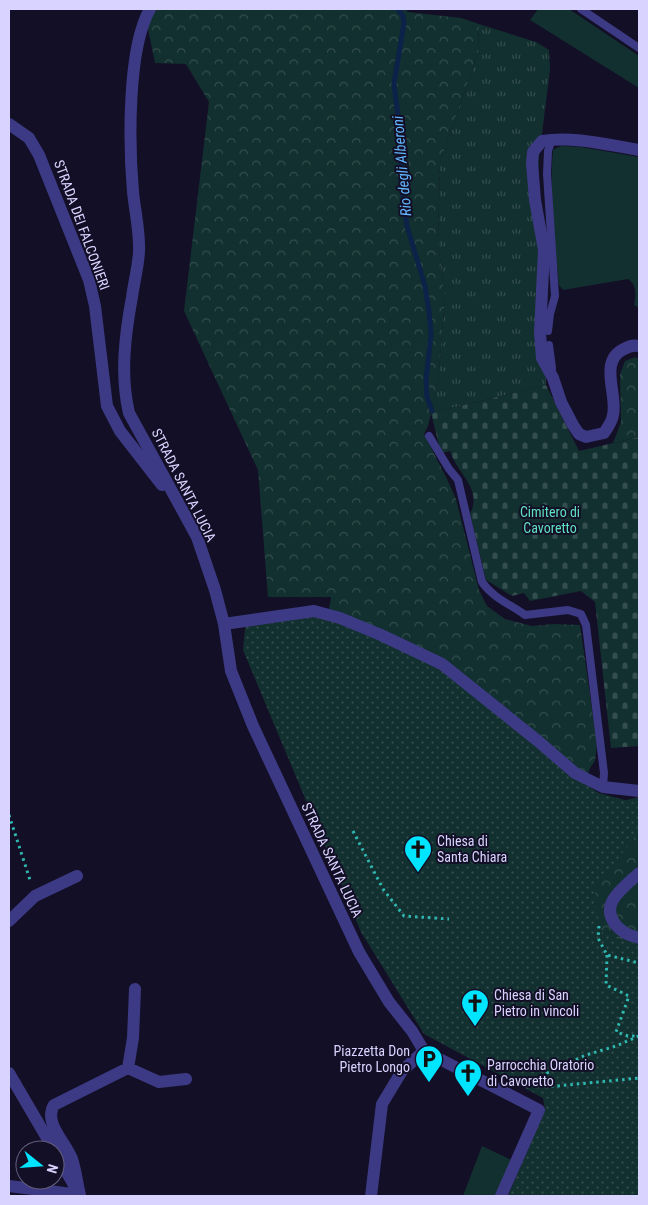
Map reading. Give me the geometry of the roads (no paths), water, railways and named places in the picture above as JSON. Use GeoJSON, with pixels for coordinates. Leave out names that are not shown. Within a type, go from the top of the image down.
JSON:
{"type":"FeatureCollection","features":[{"type":"Feature","properties":{"kind":"street","name":"STRADA SANTA LUCIA"},"geometry":{"type":"LineString","coordinates":[[150,9],[141,29],[136,54],[131,113],[130,150],[139,249],[137,274],[127,328],[124,394],[129,413],[196,537],[215,590],[224,624],[231,671],[253,726],[359,952],[389,1002],[412,1032],[424,1052]]}},
{"type":"Feature","properties":{"kind":"street","name":"STRADA DEI FALCONIERI"},"geometry":{"type":"LineString","coordinates":[[9,124],[29,138],[40,155],[89,280],[95,306],[107,406],[120,431],[180,506]]}},
{"type":"Feature","properties":{"kind":"street"},"geometry":{"type":"LineString","coordinates":[[639,150],[583,141],[552,139],[542,141],[533,152],[532,163],[535,200],[544,250],[540,347],[542,358],[548,365],[561,402],[579,434],[586,437],[604,433],[614,414],[610,377],[611,363],[622,349],[636,345],[639,346]]}},
{"type":"Feature","properties":{"kind":"street"},"geometry":{"type":"LineString","coordinates":[[224,624],[314,611],[340,618],[442,664],[538,741],[575,774],[603,787],[639,791]]}},
{"type":"Feature","properties":{"kind":"street"},"geometry":{"type":"LineString","coordinates":[[639,873],[617,893],[610,907],[609,916],[616,926],[626,934],[639,938]]}},
{"type":"Feature","properties":{"kind":"street"},"geometry":{"type":"LineString","coordinates":[[9,922],[35,896],[77,876]]}},
{"type":"Feature","properties":{"kind":"street"},"geometry":{"type":"LineString","coordinates":[[128,1068],[133,1038],[135,989]]}},
{"type":"Feature","properties":{"kind":"street"},"geometry":{"type":"LineString","coordinates":[[371,1196],[382,1104],[402,1071],[424,1052],[539,1110],[501,1196]]}},
{"type":"Feature","properties":{"kind":"street"},"geometry":{"type":"LineString","coordinates":[[128,1068],[159,1082],[186,1079]]}},
{"type":"Feature","properties":{"kind":"street"},"geometry":{"type":"LineString","coordinates":[[80,1196],[72,1158],[51,1122],[50,1111],[54,1105],[128,1068]]}},
{"type":"Feature","properties":{"kind":"street"},"geometry":{"type":"LineString","coordinates":[[9,1073],[48,1140]]}},
{"type":"Feature","properties":{"kind":"street"},"geometry":{"type":"LineString","coordinates":[[65,1170],[80,1196]]}},
{"type":"Feature","properties":{"kind":"street"},"geometry":{"type":"LineString","coordinates":[[9,1186],[80,1196]]}},
{"type":"Feature","properties":{"kind":"lane"},"geometry":{"type":"LineString","coordinates":[[581,9],[639,48]]}},
{"type":"Feature","properties":{"kind":"lane"},"geometry":{"type":"LineString","coordinates":[[548,331],[555,296],[547,174],[548,151],[552,139]]}},
{"type":"Feature","properties":{"kind":"lane"},"geometry":{"type":"LineString","coordinates":[[549,345],[553,378]]}},
{"type":"Feature","properties":{"kind":"lane"},"geometry":{"type":"LineString","coordinates":[[429,436],[458,480],[482,582],[487,590],[505,604],[525,615],[568,610],[581,614],[586,625],[604,773],[603,787]]}},
{"type":"Feature","properties":{"kind":"waterway","name":"Rio degli Alberoni"},"geometry":{"type":"LineString","coordinates":[[398,9],[403,16],[404,23],[394,84],[401,140],[401,182],[407,226],[425,286],[429,311],[431,335],[426,380],[427,397],[432,411]]}},
{"type":"Feature","properties":{"kind":"place","name":"Chiesa di Santa Chiara"},"geometry":{"type":"Point","coordinates":[418,873]}},
{"type":"Feature","properties":{"kind":"place","name":"Chiesa di San Pietro in vincoli"},"geometry":{"type":"Point","coordinates":[475,1027]}},
{"type":"Feature","properties":{"kind":"place","name":"Piazzetta Don Pietro Longo"},"geometry":{"type":"Point","coordinates":[429,1083]}},
{"type":"Feature","properties":{"kind":"place","name":"Parrocchia Oratorio di Cavoretto"},"geometry":{"type":"Point","coordinates":[468,1097]}},
{"type":"Feature","properties":{"kind":"park label","name":"Cimitero di Cavoretto"},"geometry":{"type":"Point","coordinates":[550,520]}}]}
